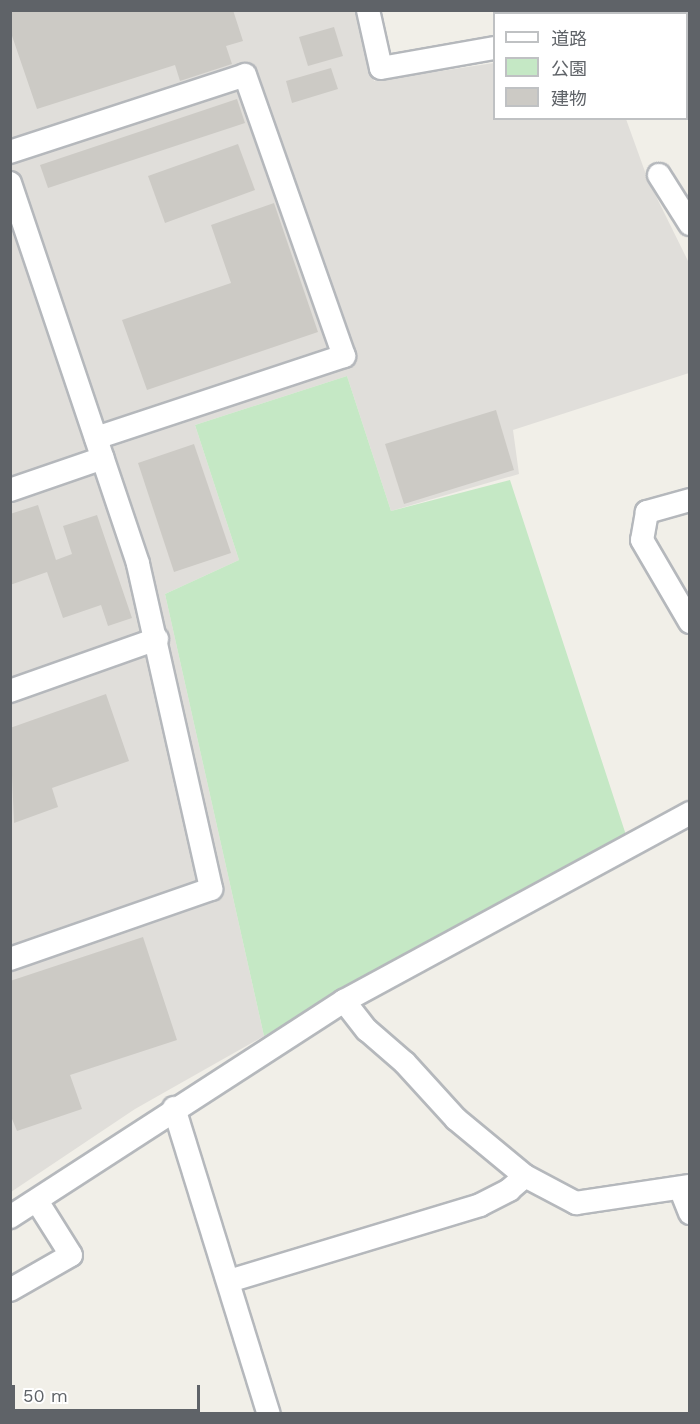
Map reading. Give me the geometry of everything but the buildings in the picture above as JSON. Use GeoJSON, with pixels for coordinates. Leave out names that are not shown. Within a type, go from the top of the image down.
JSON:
{"type":"FeatureCollection","features":[{"type":"Feature","properties":{"kind":"street"},"geometry":{"type":"LineString","coordinates":[[368,10],[381,68],[493,48]]}},
{"type":"Feature","properties":{"kind":"street"},"geometry":{"type":"LineString","coordinates":[[10,152],[245,75],[344,356],[99,448],[10,490]]}},
{"type":"Feature","properties":{"kind":"street"},"geometry":{"type":"LineString","coordinates":[[659,175],[690,224]]}},
{"type":"Feature","properties":{"kind":"street"},"geometry":{"type":"LineString","coordinates":[[10,183],[138,564],[157,639],[211,889],[10,959]]}},
{"type":"Feature","properties":{"kind":"street"},"geometry":{"type":"LineString","coordinates":[[690,500],[647,512],[642,540],[690,622]]}},
{"type":"Feature","properties":{"kind":"street"},"geometry":{"type":"LineString","coordinates":[[10,691],[157,639]]}},
{"type":"Feature","properties":{"kind":"street"},"geometry":{"type":"LineString","coordinates":[[10,1217],[174,1108],[344,1001],[690,813]]}},
{"type":"Feature","properties":{"kind":"street"},"geometry":{"type":"LineString","coordinates":[[344,1001],[367,1030],[405,1063],[456,1119],[525,1176],[576,1203],[640,1191],[685,1187],[690,1213]]}},
{"type":"Feature","properties":{"kind":"street"},"geometry":{"type":"LineString","coordinates":[[174,1108],[269,1413]]}},
{"type":"Feature","properties":{"kind":"street"},"geometry":{"type":"LineString","coordinates":[[229,1281],[480,1205],[509,1190],[525,1176]]}},
{"type":"Feature","properties":{"kind":"street"},"geometry":{"type":"LineString","coordinates":[[10,1290],[70,1255],[37,1201]]}},
{"type":"Feature","properties":{"kind":"shaded area"},"geometry":{"type":"Polygon","coordinates":[[[11,11],[355,11],[374,81],[493,63],[493,120],[626,120],[648,180],[689,263],[689,373],[513,430],[519,474],[391,511],[347,376],[195,425],[239,560],[165,594],[264,1036],[135,1109],[11,1192],[11,11]]]}},
{"type":"Feature","properties":{"kind":"green space"},"geometry":{"type":"Polygon","coordinates":[[[347,376],[391,511],[510,480],[626,835],[264,1036],[165,594],[239,560],[195,425],[347,376]]]}}]}
